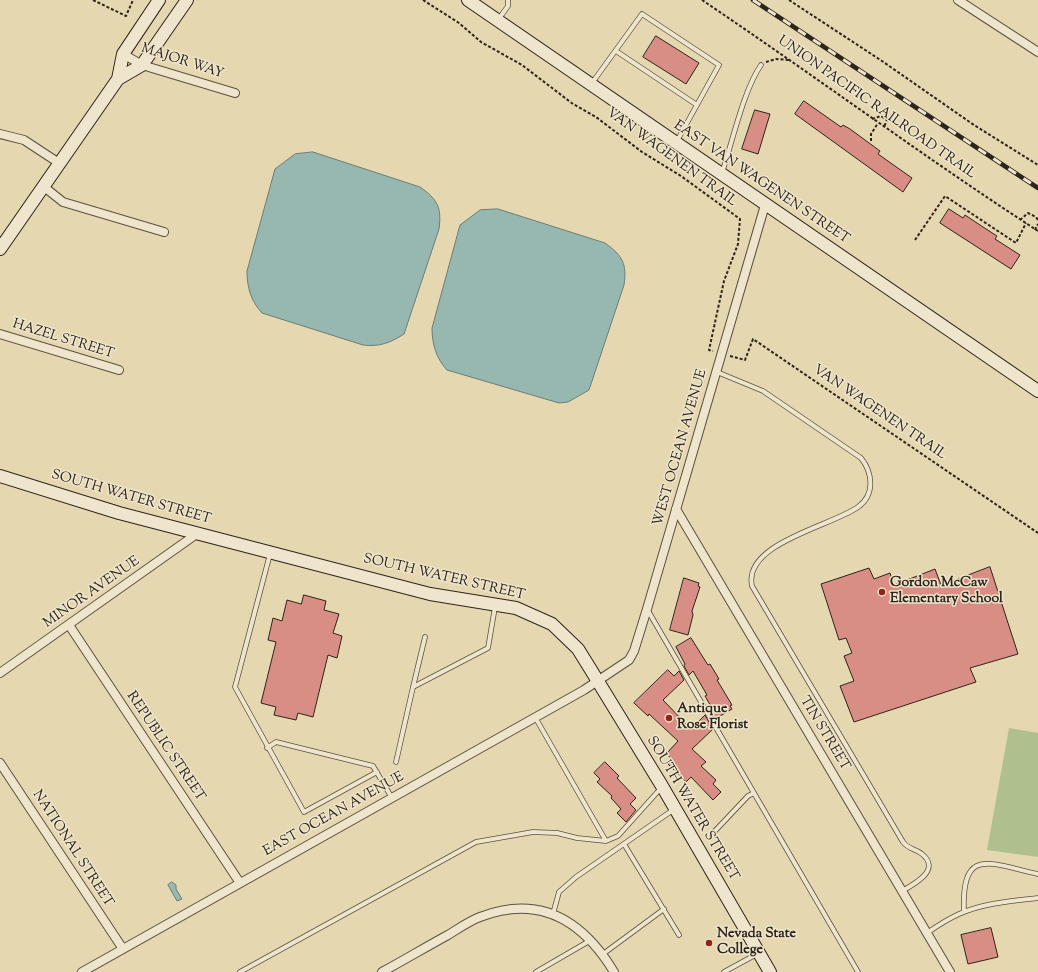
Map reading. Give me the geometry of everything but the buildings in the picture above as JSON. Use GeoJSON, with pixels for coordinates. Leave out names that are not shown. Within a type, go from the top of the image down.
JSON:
{"type":"FeatureCollection","features":[{"type":"Feature","properties":{"kind":"main road"},"geometry":{"type":"LineString","coordinates":[[0,249],[118,79],[123,54],[159,0]]}},
{"type":"Feature","properties":{"kind":"main road"},"geometry":{"type":"LineString","coordinates":[[118,79],[142,65],[187,0]]}},
{"type":"Feature","properties":{"kind":"main road","name":"EAST VAN WAGENEN STREET"},"geometry":{"type":"LineString","coordinates":[[468,0],[765,205],[1038,390]]}},
{"type":"Feature","properties":{"kind":"main road","name":"SOUTH WATER STREET"},"geometry":{"type":"LineString","coordinates":[[0,476],[119,513],[430,594],[516,608],[552,624],[578,649],[662,786],[770,972]]}},
{"type":"Feature","properties":{"kind":"street"},"geometry":{"type":"LineString","coordinates":[[958,0],[1038,52]]}},
{"type":"Feature","properties":{"kind":"street","name":"MAJOR WAY"},"geometry":{"type":"LineString","coordinates":[[123,54],[142,65],[235,93]]}},
{"type":"Feature","properties":{"kind":"street"},"geometry":{"type":"LineString","coordinates":[[0,134],[24,140],[59,163]]}},
{"type":"Feature","properties":{"kind":"street"},"geometry":{"type":"LineString","coordinates":[[43,186],[63,202],[164,232]]}},
{"type":"Feature","properties":{"kind":"street","name":"WEST OCEAN AVENUE"},"geometry":{"type":"LineString","coordinates":[[597,681],[629,660],[634,651],[765,205]]}},
{"type":"Feature","properties":{"kind":"street","name":"HAZEL STREET"},"geometry":{"type":"LineString","coordinates":[[0,334],[119,370]]}},
{"type":"Feature","properties":{"kind":"street","name":"TIN STREET"},"geometry":{"type":"LineString","coordinates":[[676,509],[950,972]]}},
{"type":"Feature","properties":{"kind":"street","name":"MINOR AVENUE"},"geometry":{"type":"LineString","coordinates":[[0,674],[198,533]]}},
{"type":"Feature","properties":{"kind":"street","name":"REPUBLIC STREET"},"geometry":{"type":"LineString","coordinates":[[69,625],[240,883]]}},
{"type":"Feature","properties":{"kind":"street","name":"EAST OCEAN AVENUE"},"geometry":{"type":"LineString","coordinates":[[82,972],[597,681]]}},
{"type":"Feature","properties":{"kind":"street","name":"NATIONAL STREET"},"geometry":{"type":"LineString","coordinates":[[0,763],[123,949]]}},
{"type":"Feature","properties":{"kind":"street"},"geometry":{"type":"LineString","coordinates":[[382,972],[479,917],[501,911],[520,909],[553,914],[567,921],[591,940],[614,972]]}},
{"type":"Feature","properties":{"kind":"lane"},"geometry":{"type":"LineString","coordinates":[[498,20],[508,6],[508,0]]}},
{"type":"Feature","properties":{"kind":"lane"},"geometry":{"type":"LineString","coordinates":[[591,84],[642,14],[719,65],[676,143]]}},
{"type":"Feature","properties":{"kind":"lane"},"geometry":{"type":"LineString","coordinates":[[616,51],[697,105]]}},
{"type":"Feature","properties":{"kind":"lane"},"geometry":{"type":"LineString","coordinates":[[721,174],[756,71],[761,64]]}},
{"type":"Feature","properties":{"kind":"lane"},"geometry":{"type":"LineString","coordinates":[[716,372],[763,391],[861,458],[870,474],[868,494],[860,506],[799,534],[770,552],[754,567],[750,580],[774,624],[903,842],[908,848],[920,853],[926,859],[928,869],[923,879],[902,891]]}},
{"type":"Feature","properties":{"kind":"lane"},"geometry":{"type":"LineString","coordinates":[[271,552],[235,687],[304,812],[377,772]]}},
{"type":"Feature","properties":{"kind":"lane"},"geometry":{"type":"LineString","coordinates":[[413,687],[488,648],[496,604]]}},
{"type":"Feature","properties":{"kind":"lane"},"geometry":{"type":"LineString","coordinates":[[647,609],[858,972]]}},
{"type":"Feature","properties":{"kind":"lane"},"geometry":{"type":"LineString","coordinates":[[396,762],[425,637]]}},
{"type":"Feature","properties":{"kind":"lane"},"geometry":{"type":"LineString","coordinates":[[535,717],[606,842]]}},
{"type":"Feature","properties":{"kind":"lane"},"geometry":{"type":"LineString","coordinates":[[268,748],[276,742],[373,766],[392,798]]}},
{"type":"Feature","properties":{"kind":"lane"},"geometry":{"type":"LineString","coordinates":[[240,972],[476,842],[533,832],[557,833],[577,838],[606,842],[618,836],[662,786]]}},
{"type":"Feature","properties":{"kind":"lane"},"geometry":{"type":"LineString","coordinates":[[714,832],[748,796],[754,793]]}},
{"type":"Feature","properties":{"kind":"lane"},"geometry":{"type":"LineString","coordinates":[[553,914],[559,892],[576,877],[675,808]]}},
{"type":"Feature","properties":{"kind":"lane"},"geometry":{"type":"LineString","coordinates":[[624,844],[679,935]]}},
{"type":"Feature","properties":{"kind":"lane"},"geometry":{"type":"LineString","coordinates":[[964,912],[965,886],[969,873],[974,866],[983,863],[1038,874]]}},
{"type":"Feature","properties":{"kind":"lane"},"geometry":{"type":"LineString","coordinates":[[926,933],[964,912],[1000,902],[1038,898]]}},
{"type":"Feature","properties":{"kind":"lane"},"geometry":{"type":"LineString","coordinates":[[602,954],[664,909]]}},
{"type":"Feature","properties":{"kind":"lane"},"geometry":{"type":"LineString","coordinates":[[536,972],[591,940]]}},
{"type":"Feature","properties":{"kind":"lane"},"geometry":{"type":"LineString","coordinates":[[724,972],[759,952]]}},
{"type":"Feature","properties":{"kind":"path"},"geometry":{"type":"LineString","coordinates":[[93,0],[126,16],[133,0]]}},
{"type":"Feature","properties":{"kind":"path","name":"VAN WAGENEN TRAIL"},"geometry":{"type":"LineString","coordinates":[[422,0],[459,23],[481,42],[522,66],[573,104],[596,117],[642,152],[681,176],[740,219],[738,244],[724,281],[709,350],[745,360],[753,339],[1038,533]]}},
{"type":"Feature","properties":{"kind":"path","name":"UNION PACIFIC RAILROAD TRAIL"},"geometry":{"type":"LineString","coordinates":[[702,0],[792,60],[872,119],[1038,232]]}},
{"type":"Feature","properties":{"kind":"path"},"geometry":{"type":"LineString","coordinates":[[789,0],[882,61],[974,125],[1038,165]]}},
{"type":"Feature","properties":{"kind":"path"},"geometry":{"type":"LineString","coordinates":[[761,64],[776,59],[792,60]]}},
{"type":"Feature","properties":{"kind":"path"},"geometry":{"type":"LineString","coordinates":[[872,119],[881,116],[887,120],[884,127]]}},
{"type":"Feature","properties":{"kind":"path"},"geometry":{"type":"LineString","coordinates":[[871,141],[871,134],[878,123]]}},
{"type":"Feature","properties":{"kind":"path"},"geometry":{"type":"LineString","coordinates":[[915,240],[945,196],[1016,243],[1026,223]]}},
{"type":"Feature","properties":{"kind":"path"},"geometry":{"type":"LineString","coordinates":[[1020,220],[1028,214],[1036,217],[1038,220]]}},
{"type":"Feature","properties":{"kind":"path"},"geometry":{"type":"LineString","coordinates":[[1035,230],[1038,224]]}},
{"type":"Feature","properties":{"kind":"green space"},"geometry":{"type":"Polygon","coordinates":[[[1009,728],[1038,733],[1038,857],[987,850],[1009,728]]]}},
{"type":"Feature","properties":{"kind":"water"},"geometry":{"type":"Polygon","coordinates":[[[313,152],[420,187],[431,196],[437,204],[440,215],[439,229],[404,334],[394,340],[379,345],[363,345],[262,313],[250,294],[247,271],[275,169],[295,154],[313,152]]]}},
{"type":"Feature","properties":{"kind":"water"},"geometry":{"type":"Polygon","coordinates":[[[498,209],[605,243],[620,256],[624,266],[624,285],[589,390],[568,402],[559,403],[447,370],[440,361],[435,350],[432,328],[460,225],[480,210],[498,209]]]}},
{"type":"Feature","properties":{"kind":"water"},"geometry":{"type":"Polygon","coordinates":[[[172,882],[176,885],[176,889],[182,899],[177,901],[168,885],[172,882]]]}},
{"type":"Feature","properties":{"kind":"railway"},"geometry":{"type":"LineString","coordinates":[[753,0],[1038,188]]}},
{"type":"Feature","properties":{"kind":"place","name":"Gordon McCaw Elementary School"},"geometry":{"type":"Point","coordinates":[882,592]}},
{"type":"Feature","properties":{"kind":"place","name":"Antique Rose Florist"},"geometry":{"type":"Point","coordinates":[669,718]}},
{"type":"Feature","properties":{"kind":"place","name":"Nevada State College"},"geometry":{"type":"Point","coordinates":[709,943]}}]}
